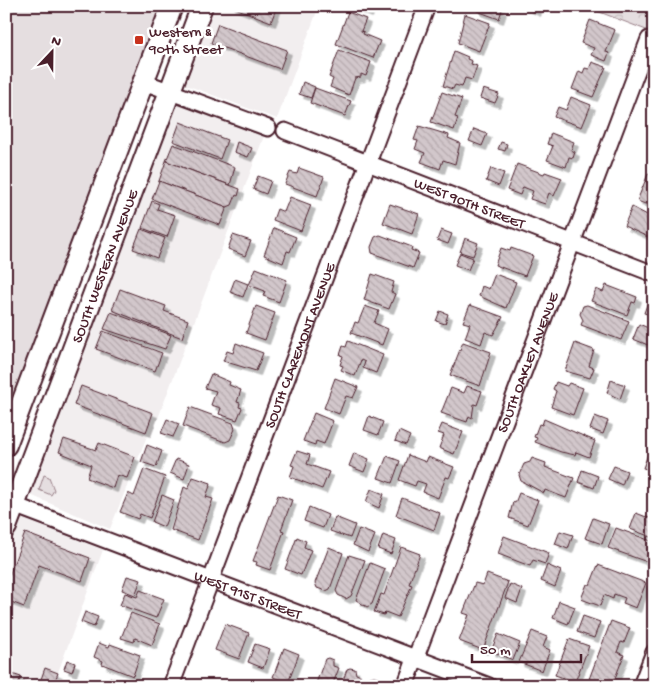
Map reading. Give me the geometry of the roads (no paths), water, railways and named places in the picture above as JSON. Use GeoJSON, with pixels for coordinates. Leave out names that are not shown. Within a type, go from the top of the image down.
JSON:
{"type":"FeatureCollection","features":[{"type":"Feature","properties":{"kind":"main road","name":"SOUTH WESTERN AVENUE"},"geometry":{"type":"LineString","coordinates":[[6,445],[172,6]]}},
{"type":"Feature","properties":{"kind":"main road","name":"SOUTH WESTERN AVENUE"},"geometry":{"type":"LineString","coordinates":[[6,527],[10,504],[202,6]]}},
{"type":"Feature","properties":{"kind":"street","name":"SOUTH CLAREMONT AVENUE"},"geometry":{"type":"LineString","coordinates":[[171,686],[427,6]]}},
{"type":"Feature","properties":{"kind":"street","name":"SOUTH OAKLEY AVENUE"},"geometry":{"type":"LineString","coordinates":[[405,686],[649,39]]}},
{"type":"Feature","properties":{"kind":"street"},"geometry":{"type":"LineString","coordinates":[[144,82],[268,128]]}},
{"type":"Feature","properties":{"kind":"street","name":"WEST 90TH STREET"},"geometry":{"type":"LineString","coordinates":[[285,131],[654,274]]}},
{"type":"Feature","properties":{"kind":"street","name":"WEST 91ST STREET"},"geometry":{"type":"LineString","coordinates":[[10,504],[488,686]]}},
{"type":"Feature","properties":{"kind":"street"},"geometry":{"type":"LineString","coordinates":[[641,686],[654,652]]}},
{"type":"Feature","properties":{"kind":"place","name":"Western & 90th Street"},"geometry":{"type":"Point","coordinates":[139,40]}}]}
